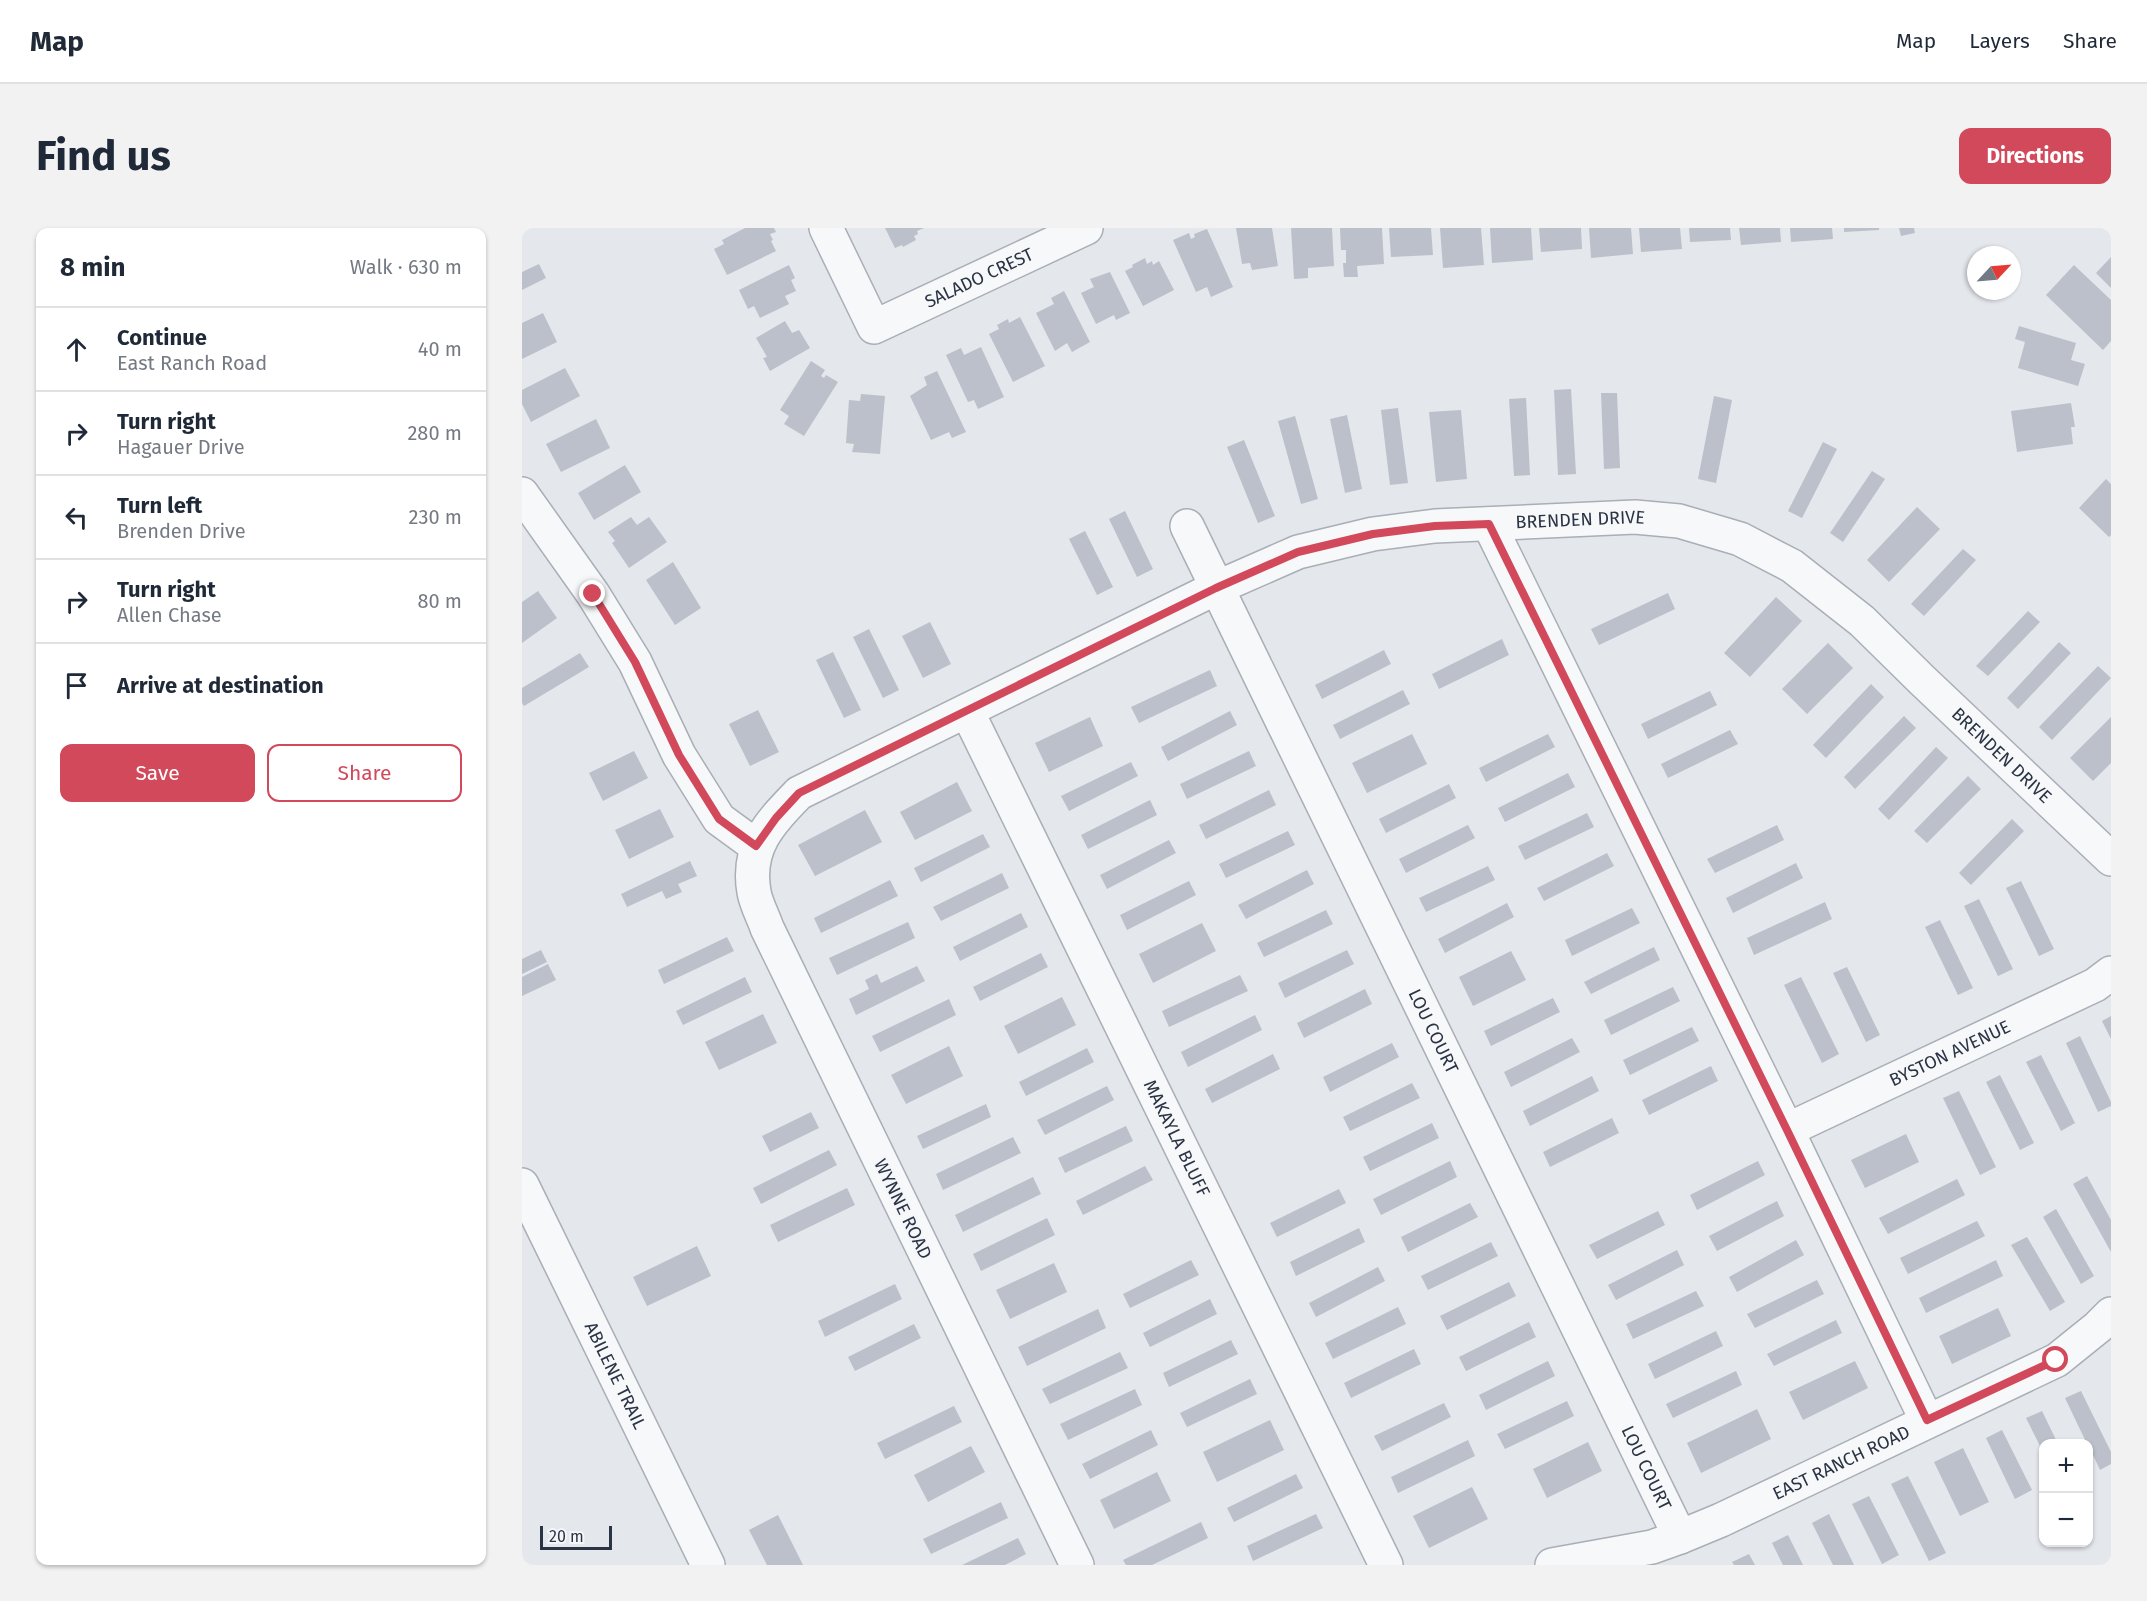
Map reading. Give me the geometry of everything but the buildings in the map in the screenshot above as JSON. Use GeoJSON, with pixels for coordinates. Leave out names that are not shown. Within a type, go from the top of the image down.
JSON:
{"type":"FeatureCollection","features":[{"type":"Feature","properties":{"kind":"street","name":"SALADO CREST"},"geometry":{"type":"LineString","coordinates":[[826,228],[874,327],[1086,228]]}},
{"type":"Feature","properties":{"kind":"street"},"geometry":{"type":"LineString","coordinates":[[522,494],[593,594],[635,662],[679,755],[719,819],[756,846]]}},
{"type":"Feature","properties":{"kind":"street","name":"BRENDEN DRIVE"},"geometry":{"type":"LineString","coordinates":[[756,846],[776,818],[799,793],[1216,588],[1298,552],[1373,534],[1435,526],[1635,517],[1678,521],[1740,539],[1792,566],[1862,621],[2111,859]]}},
{"type":"Feature","properties":{"kind":"street"},"geometry":{"type":"LineString","coordinates":[[1489,524],[1927,1420]]}},
{"type":"Feature","properties":{"kind":"street","name":"LOU COURT"},"geometry":{"type":"LineString","coordinates":[[1187,526],[1680,1537]]}},
{"type":"Feature","properties":{"kind":"street","name":"MAKAYLA BLUFF"},"geometry":{"type":"LineString","coordinates":[[967,711],[1386,1565]]}},
{"type":"Feature","properties":{"kind":"street","name":"WYNNE ROAD"},"geometry":{"type":"LineString","coordinates":[[756,846],[754,892],[767,927],[1077,1565]]}},
{"type":"Feature","properties":{"kind":"street","name":"BYSTON AVENUE"},"geometry":{"type":"LineString","coordinates":[[1787,1130],[2084,990],[2111,973]]}},
{"type":"Feature","properties":{"kind":"street","name":"ABILENE TRAIL"},"geometry":{"type":"LineString","coordinates":[[522,1185],[708,1565]]}},
{"type":"Feature","properties":{"kind":"street","name":"EAST RANCH ROAD"},"geometry":{"type":"LineString","coordinates":[[1552,1565],[1652,1547],[1721,1520],[2056,1360],[2111,1314]]}},
{"type":"Feature","properties":{"kind":"route"},"geometry":{"type":"LineString","coordinates":[[593,594],[635,662],[679,755],[719,819],[756,846],[776,818],[799,793],[1216,588],[1298,552],[1373,534],[1435,526],[1489,524],[1927,1420],[2056,1360]]}}]}
